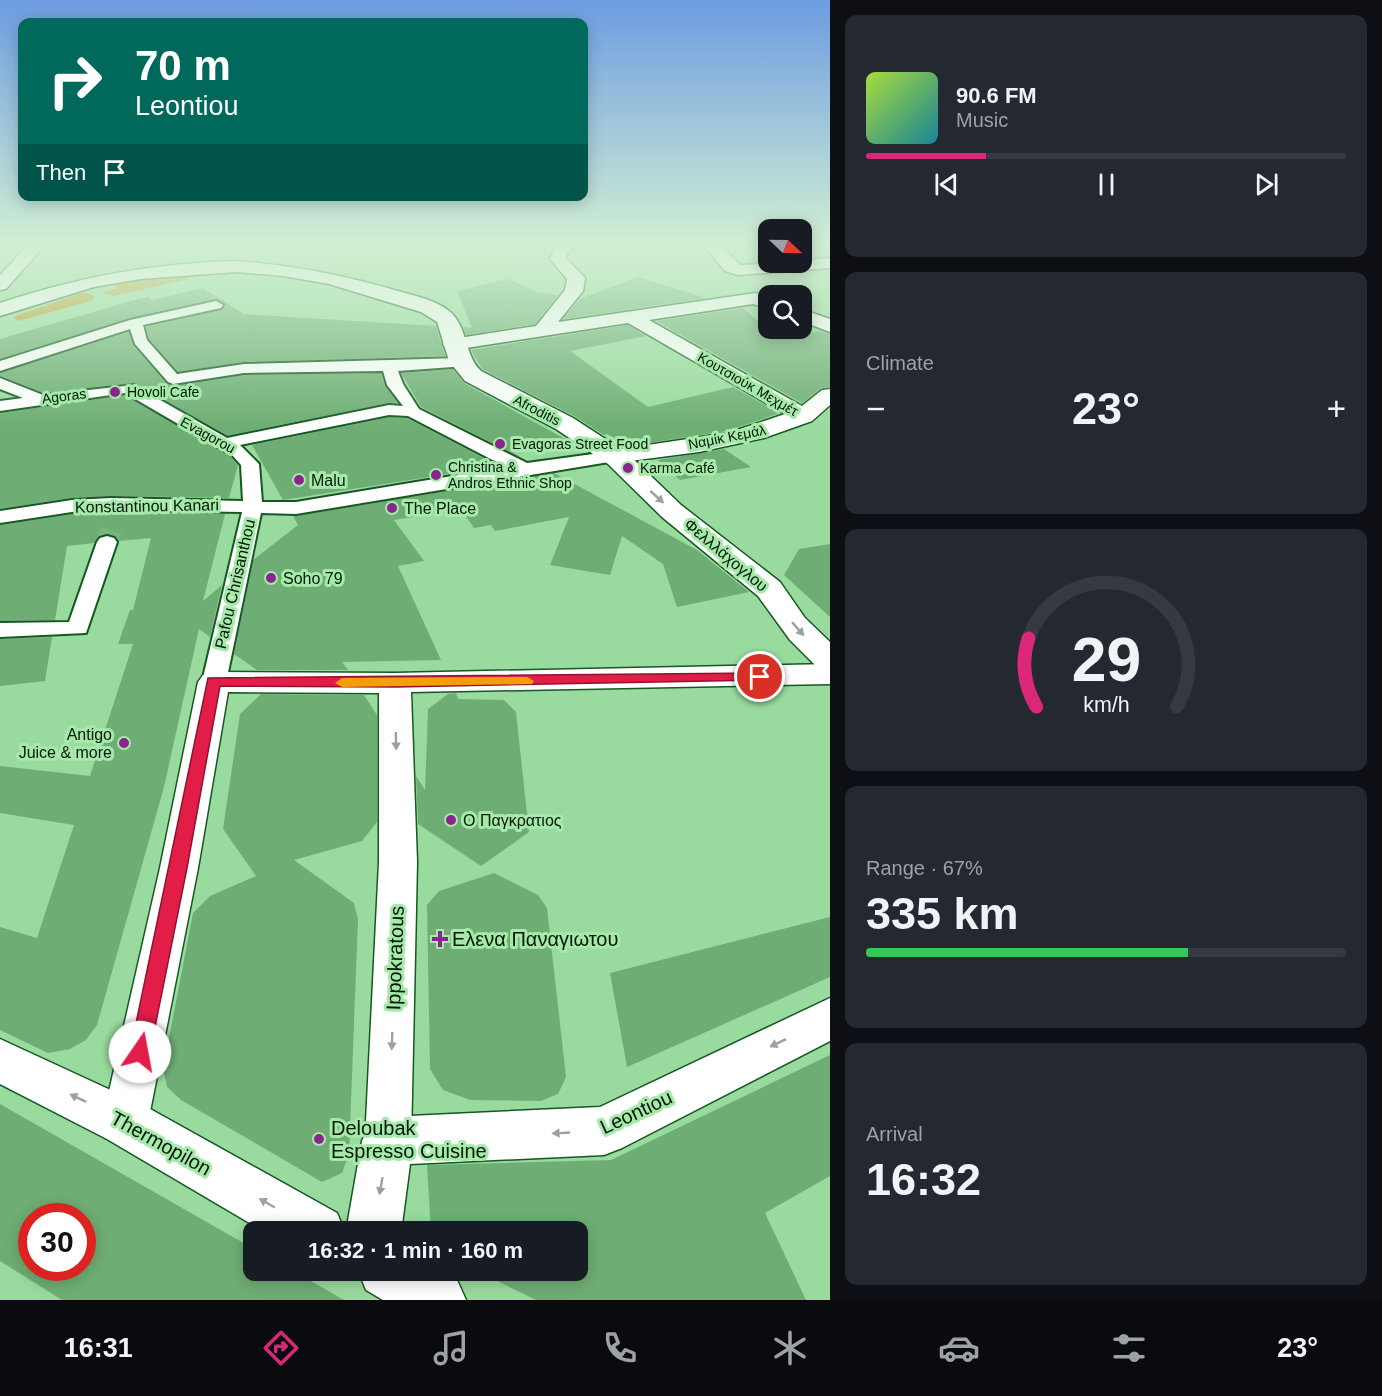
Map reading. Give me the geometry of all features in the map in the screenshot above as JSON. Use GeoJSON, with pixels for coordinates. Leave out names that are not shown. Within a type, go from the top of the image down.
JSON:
{"type":"FeatureCollection","features":[{"type":"Feature","properties":{"kind":"street"},"geometry":{"type":"LineString","coordinates":[[0,366],[135,323],[208,307]]}},
{"type":"Feature","properties":{"kind":"street"},"geometry":{"type":"LineString","coordinates":[[424,307],[445,318],[450,324],[457,353]]}},
{"type":"Feature","properties":{"kind":"street"},"geometry":{"type":"LineString","coordinates":[[450,324],[536,330],[559,307]]}},
{"type":"Feature","properties":{"kind":"street"},"geometry":{"type":"LineString","coordinates":[[135,323],[140,341],[173,379],[213,371],[389,366],[407,368],[536,330],[711,307]]}},
{"type":"Feature","properties":{"kind":"street","name":"Κουτσιούκ Μεχμέτ"},"geometry":{"type":"LineString","coordinates":[[629,316],[804,416]]}},
{"type":"Feature","properties":{"kind":"street"},"geometry":{"type":"LineString","coordinates":[[812,319],[830,326]]}},
{"type":"Feature","properties":{"kind":"street","name":"Afroditis"},"geometry":{"type":"LineString","coordinates":[[457,353],[473,376],[566,424],[615,456]]}},
{"type":"Feature","properties":{"kind":"street"},"geometry":{"type":"LineString","coordinates":[[389,366],[395,385],[411,405],[411,411]]}},
{"type":"Feature","properties":{"kind":"street"},"geometry":{"type":"LineString","coordinates":[[0,383],[39,399]]}},
{"type":"Feature","properties":{"kind":"street","name":"Agoras"},"geometry":{"type":"LineString","coordinates":[[0,406],[128,388]]}},
{"type":"Feature","properties":{"kind":"street","name":"Evagorou"},"geometry":{"type":"LineString","coordinates":[[128,388],[239,452],[250,464],[253,505]]}},
{"type":"Feature","properties":{"kind":"street","name":"Ναμίκ Κεμάλ"},"geometry":{"type":"LineString","coordinates":[[615,456],[746,436],[779,427],[804,416],[830,395]]}},
{"type":"Feature","properties":{"kind":"street"},"geometry":{"type":"LineString","coordinates":[[222,444],[389,410],[411,411],[524,469]]}},
{"type":"Feature","properties":{"kind":"street","name":"Konstantinou Kanari"},"geometry":{"type":"LineString","coordinates":[[0,517],[72,506],[253,505],[296,508],[524,469],[615,456]]}},
{"type":"Feature","properties":{"kind":"street","name":"Φελλλάχογλου"},"geometry":{"type":"LineString","coordinates":[[615,456],[658,499],[733,557],[771,592],[797,629],[830,661]]}},
{"type":"Feature","properties":{"kind":"street"},"geometry":{"type":"LineString","coordinates":[[0,630],[78,628],[120,505]]}},
{"type":"Feature","properties":{"kind":"street","name":"Pafou Chrisanthou"},"geometry":{"type":"LineString","coordinates":[[125,1122],[179,868],[213,682],[253,505]]}},
{"type":"Feature","properties":{"kind":"street"},"geometry":{"type":"LineString","coordinates":[[213,682],[395,683],[830,674]]}},
{"type":"Feature","properties":{"kind":"street","name":"Ippokratous"},"geometry":{"type":"LineString","coordinates":[[375,1221],[388,1141],[398,862],[395,683]]}},
{"type":"Feature","properties":{"kind":"street","name":"Leontiou"},"geometry":{"type":"LineString","coordinates":[[388,1141],[604,1131],[830,1018]]}},
{"type":"Feature","properties":{"kind":"street","name":"Thermopilon"},"geometry":{"type":"LineString","coordinates":[[0,1060],[125,1122],[299,1221]]}},
{"type":"Feature","properties":{"kind":"street"},"geometry":{"type":"LineString","coordinates":[[405,1281],[437,1300]]}},
{"type":"Feature","properties":{"kind":"shaded area"},"geometry":{"type":"Polygon","coordinates":[[[42,307],[70,307],[18,321],[13,317],[42,307]]]}},
{"type":"Feature","properties":{"kind":"building"},"geometry":{"type":"Polygon","coordinates":[[[111,307],[181,307],[129,318],[0,359],[0,339],[111,307]]]}},
{"type":"Feature","properties":{"kind":"building"},"geometry":{"type":"Polygon","coordinates":[[[223,307],[232,307],[244,314],[436,326],[445,356],[244,362],[178,372],[149,339],[146,327],[221,310],[223,307]]]}},
{"type":"Feature","properties":{"kind":"building"},"geometry":{"type":"Polygon","coordinates":[[[463,307],[549,307],[535,324],[466,335],[463,327],[472,328],[463,307]]]}},
{"type":"Feature","properties":{"kind":"building"},"geometry":{"type":"Polygon","coordinates":[[[573,307],[647,307],[563,319],[573,307]]]}},
{"type":"Feature","properties":{"kind":"building"},"geometry":{"type":"Polygon","coordinates":[[[743,308],[758,321],[758,339],[812,339],[812,333],[820,331],[830,334],[830,387],[821,388],[802,403],[656,321],[743,308]]]}},
{"type":"Feature","properties":{"kind":"building"},"geometry":{"type":"Polygon","coordinates":[[[628,325],[646,336],[570,351],[648,407],[733,387],[780,413],[727,431],[641,444],[635,438],[617,440],[482,369],[471,350],[628,325]]]}},
{"type":"Feature","properties":{"kind":"building"},"geometry":{"type":"Polygon","coordinates":[[[129,332],[133,345],[166,383],[172,386],[244,375],[381,373],[385,386],[398,403],[227,436],[135,383],[43,393],[0,376],[0,373],[129,332]]]}},
{"type":"Feature","properties":{"kind":"building"},"geometry":{"type":"Polygon","coordinates":[[[453,369],[464,383],[574,444],[509,450],[527,461],[421,407],[401,373],[453,369]]]}},
{"type":"Feature","properties":{"kind":"building"},"geometry":{"type":"Polygon","coordinates":[[[125,395],[232,458],[238,465],[229,498],[111,496],[72,498],[0,509],[0,413],[125,395]]]}},
{"type":"Feature","properties":{"kind":"building"},"geometry":{"type":"Polygon","coordinates":[[[389,417],[407,418],[499,466],[283,500],[252,445],[389,417]]]}},
{"type":"Feature","properties":{"kind":"building"},"geometry":{"type":"Polygon","coordinates":[[[724,449],[751,467],[680,480],[658,460],[724,449]]]}},
{"type":"Feature","properties":{"kind":"building"},"geometry":{"type":"Polygon","coordinates":[[[554,473],[697,550],[749,592],[677,607],[663,564],[622,536],[610,575],[550,565],[569,517],[495,531],[491,525],[474,528],[461,509],[394,520],[424,561],[398,566],[441,660],[342,662],[348,670],[257,670],[234,654],[253,560],[298,525],[293,516],[554,473]]]}},
{"type":"Feature","properties":{"kind":"building"},"geometry":{"type":"Polygon","coordinates":[[[111,512],[225,514],[203,601],[222,585],[210,637],[199,629],[164,787],[97,1025],[86,1040],[70,1049],[48,1053],[0,1030],[0,927],[37,938],[74,825],[0,813],[0,766],[90,776],[133,644],[118,644],[130,610],[133,610],[151,538],[119,541],[115,536],[106,534],[98,537],[94,543],[67,546],[55,620],[0,621],[0,525],[72,514],[111,512]]]}},
{"type":"Feature","properties":{"kind":"building"},"geometry":{"type":"Polygon","coordinates":[[[830,544],[830,617],[784,575],[799,549],[830,544]]]}},
{"type":"Feature","properties":{"kind":"building"},"geometry":{"type":"Polygon","coordinates":[[[52,637],[45,681],[0,686],[0,639],[52,637]]]}},
{"type":"Feature","properties":{"kind":"building"},"geometry":{"type":"Polygon","coordinates":[[[456,693],[458,699],[504,700],[516,712],[529,832],[481,866],[418,824],[416,776],[425,790],[428,709],[448,694],[456,693]]]}},
{"type":"Feature","properties":{"kind":"building"},"geometry":{"type":"Polygon","coordinates":[[[261,694],[364,695],[377,715],[377,822],[362,841],[294,860],[354,903],[358,919],[349,1154],[342,1173],[322,1182],[181,1100],[167,1087],[163,1069],[193,913],[210,896],[256,876],[223,829],[240,714],[261,694]]]}},
{"type":"Feature","properties":{"kind":"building"},"geometry":{"type":"Polygon","coordinates":[[[494,873],[538,895],[547,908],[566,1077],[558,1094],[541,1101],[470,1100],[443,1090],[430,1069],[427,905],[439,891],[494,873]]]}},
{"type":"Feature","properties":{"kind":"building"},"geometry":{"type":"Polygon","coordinates":[[[830,917],[830,977],[627,1067],[610,973],[830,917]]]}},
{"type":"Feature","properties":{"kind":"building"},"geometry":{"type":"Polygon","coordinates":[[[830,1055],[830,1176],[765,1213],[806,1300],[536,1300],[497,1281],[588,1281],[588,1221],[430,1221],[427,1165],[611,1160],[830,1055]]]}},
{"type":"Feature","properties":{"kind":"building"},"geometry":{"type":"Polygon","coordinates":[[[0,1104],[243,1243],[243,1281],[311,1281],[344,1300],[62,1300],[32,1281],[96,1281],[96,1203],[18,1203],[18,1272],[0,1261],[0,1104]]]}},
{"type":"Feature","properties":{"kind":"tunnel"},"geometry":{"type":"LineString","coordinates":[[107,542],[111,530]]}},
{"type":"Feature","properties":{"kind":"slow traffic"},"geometry":{"type":"LineString","coordinates":[[342,683],[527,681]]}},
{"type":"Feature","properties":{"kind":"place","name":"Hovoli Cafe"},"geometry":{"type":"Point","coordinates":[115,392]}},
{"type":"Feature","properties":{"kind":"place","name":"Evagoras Street Food"},"geometry":{"type":"Point","coordinates":[500,444]}},
{"type":"Feature","properties":{"kind":"place","name":"Karma Café"},"geometry":{"type":"Point","coordinates":[628,468]}},
{"type":"Feature","properties":{"kind":"place","name":"Christina & Andros Ethnic Shop"},"geometry":{"type":"Point","coordinates":[436,475]}},
{"type":"Feature","properties":{"kind":"place","name":"Malu"},"geometry":{"type":"Point","coordinates":[299,480]}},
{"type":"Feature","properties":{"kind":"place","name":"The Place"},"geometry":{"type":"Point","coordinates":[392,508]}},
{"type":"Feature","properties":{"kind":"place","name":"Soho 79"},"geometry":{"type":"Point","coordinates":[271,578]}},
{"type":"Feature","properties":{"kind":"place","name":"Antigo Juice & more"},"geometry":{"type":"Point","coordinates":[124,743]}},
{"type":"Feature","properties":{"kind":"place","name":"Ο Παγκρατιος"},"geometry":{"type":"Point","coordinates":[451,820]}},
{"type":"Feature","properties":{"kind":"place","name":"Ελενα Παναγιωτου"},"geometry":{"type":"Point","coordinates":[440,939]}},
{"type":"Feature","properties":{"kind":"place","name":"Deloubak Espresso Cuisine"},"geometry":{"type":"Point","coordinates":[319,1139]}},
{"type":"Feature","properties":{"kind":"route"},"geometry":{"type":"LineString","coordinates":[[140,1052],[179,868],[213,682],[395,683],[760,677]]}}]}
